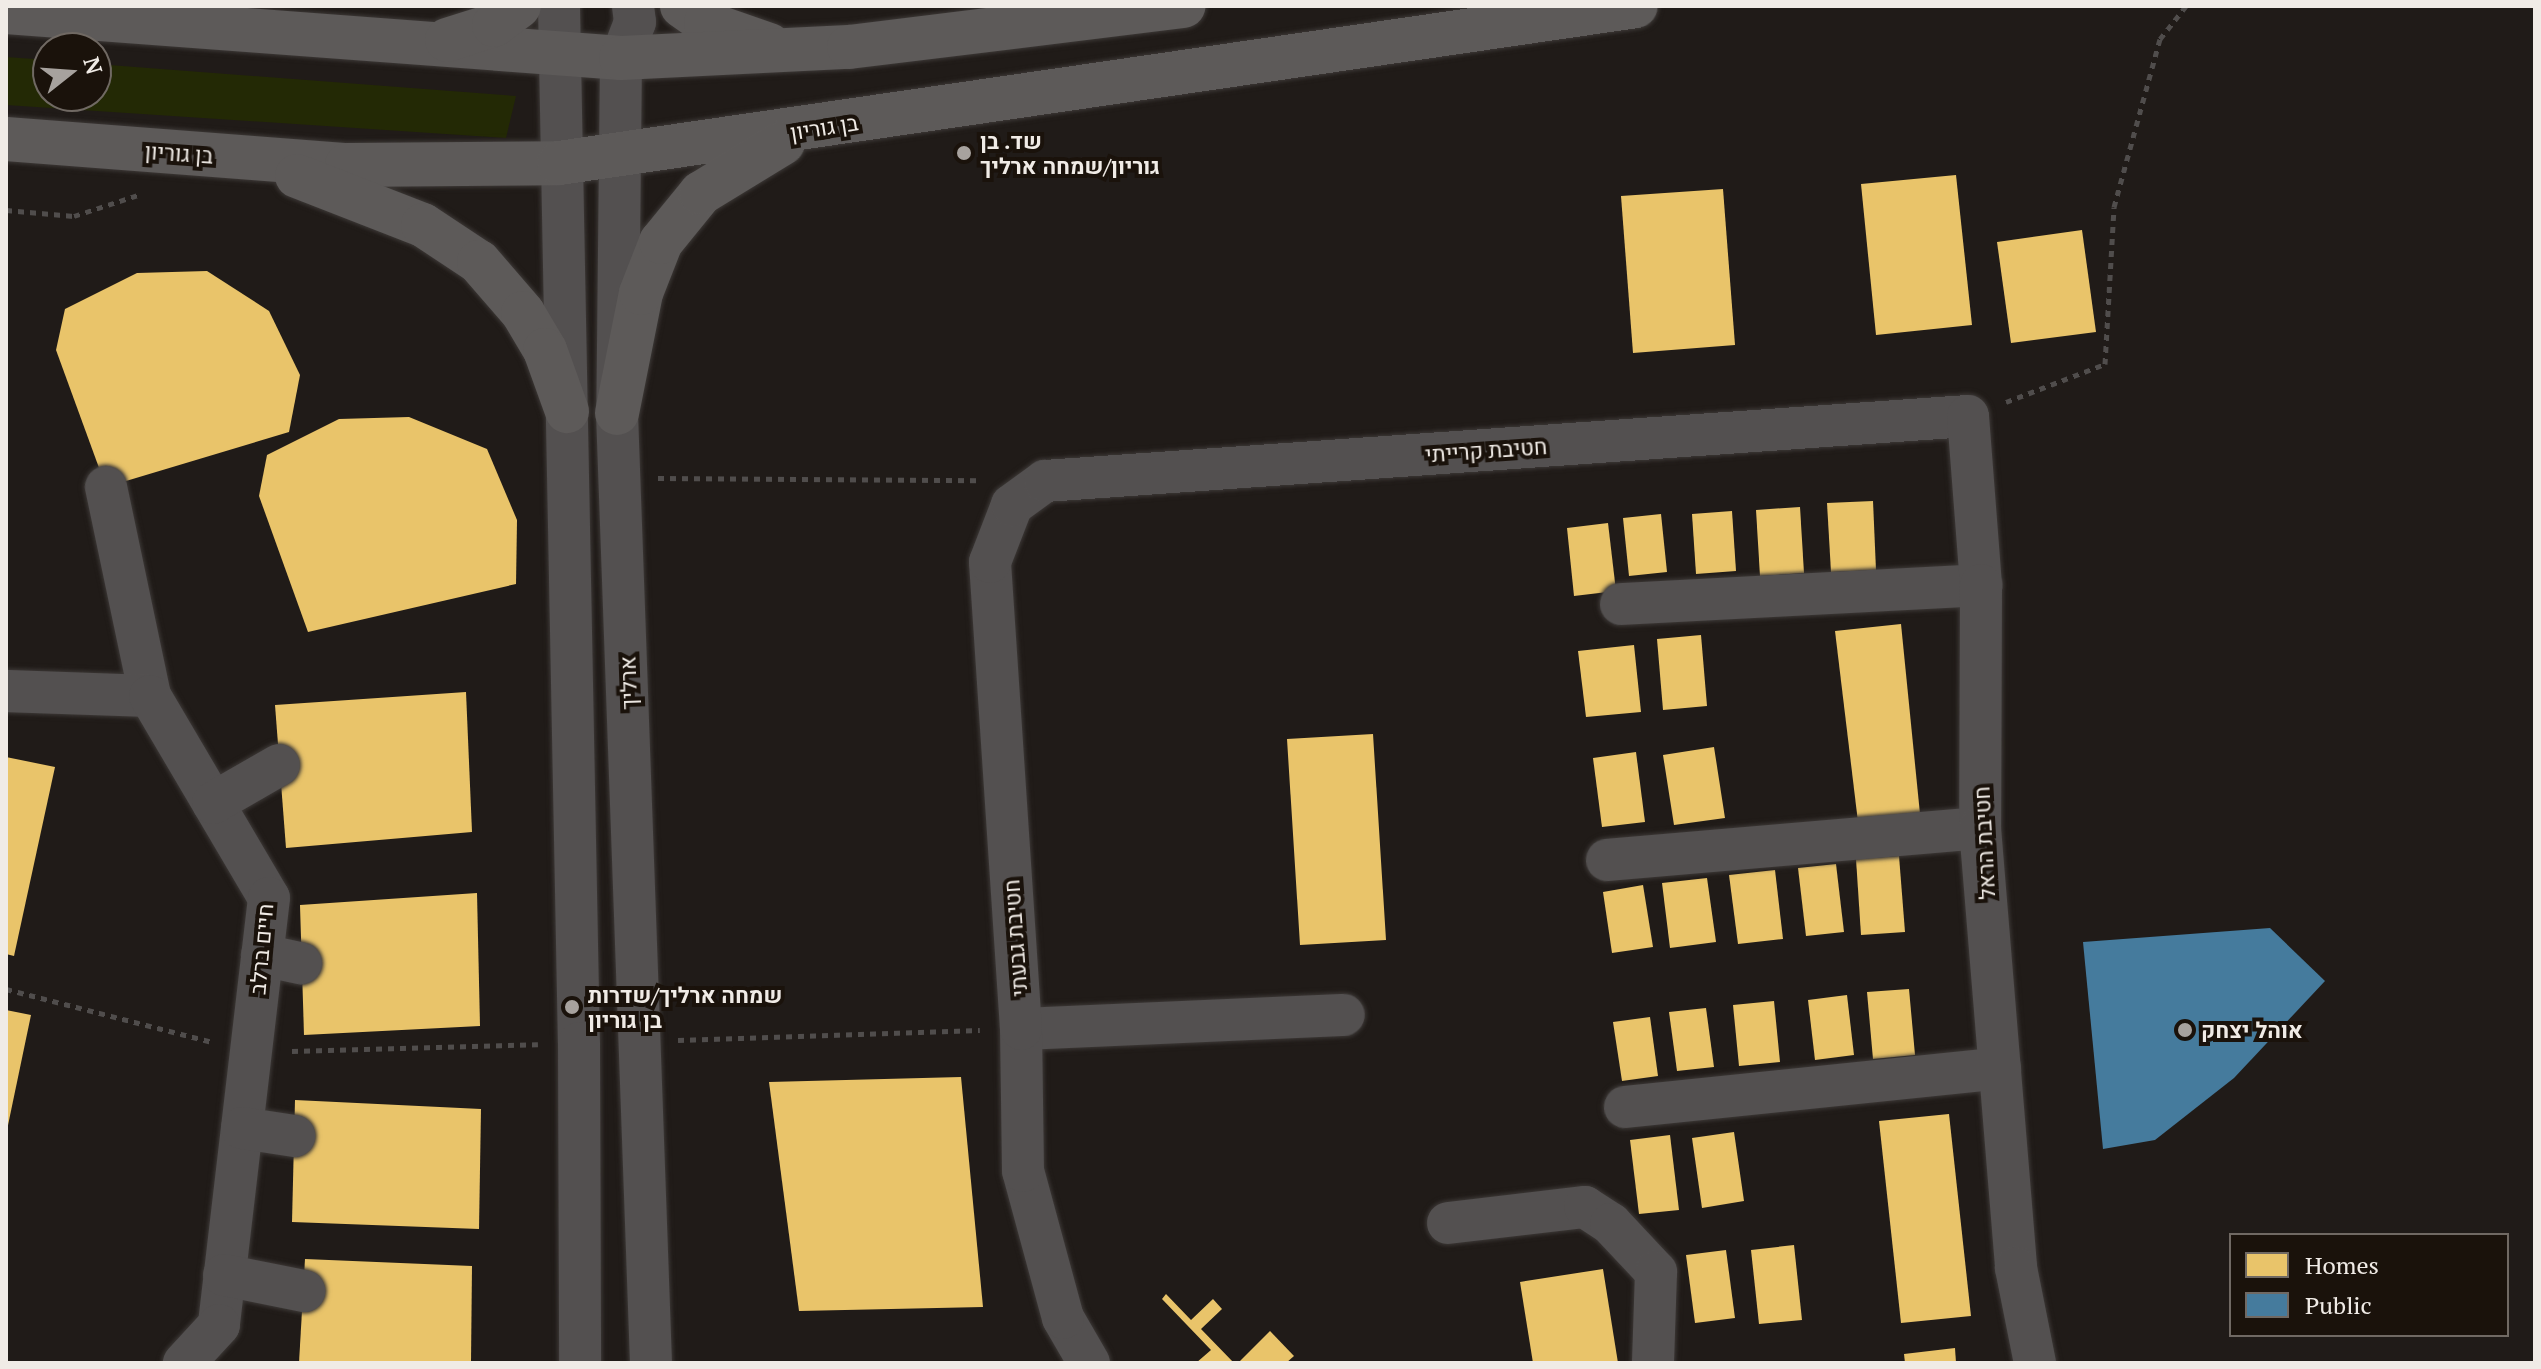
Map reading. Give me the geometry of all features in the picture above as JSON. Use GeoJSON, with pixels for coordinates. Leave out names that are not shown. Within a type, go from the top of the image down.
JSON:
{"type":"FeatureCollection","features":[{"type":"Feature","properties":{"kind":"main road"},"geometry":{"type":"LineString","coordinates":[[421,45],[494,25],[519,6]]}},
{"type":"Feature","properties":{"kind":"main road"},"geometry":{"type":"LineString","coordinates":[[682,6],[706,23],[758,43],[804,50]]}},
{"type":"Feature","properties":{"kind":"main road"},"geometry":{"type":"LineString","coordinates":[[6,12],[621,58],[804,50],[1183,6]]}},
{"type":"Feature","properties":{"kind":"main road","name":"בן גוריון"},"geometry":{"type":"LineString","coordinates":[[6,139],[410,168],[559,163],[621,157],[1636,6]]}},
{"type":"Feature","properties":{"kind":"main road"},"geometry":{"type":"LineString","coordinates":[[617,413],[641,293],[655,252],[674,221],[733,169],[826,126]]}},
{"type":"Feature","properties":{"kind":"main road"},"geometry":{"type":"LineString","coordinates":[[250,158],[396,214],[454,242],[523,313],[545,350],[567,411]]}},
{"type":"Feature","properties":{"kind":"street"},"geometry":{"type":"LineString","coordinates":[[559,6],[559,163],[567,411],[580,1363]]}},
{"type":"Feature","properties":{"kind":"street","name":"ארליך"},"geometry":{"type":"LineString","coordinates":[[633,6],[635,22],[621,58],[617,413],[642,1041],[651,1363]]}},
{"type":"Feature","properties":{"kind":"street","name":"חטיבת קרייתי"},"geometry":{"type":"LineString","coordinates":[[1028,493],[1968,416]]}},
{"type":"Feature","properties":{"kind":"street","name":"חטיבת הראל"},"geometry":{"type":"LineString","coordinates":[[1968,416],[1981,585],[1980,828],[2016,1268],[2035,1363]]}},
{"type":"Feature","properties":{"kind":"street","name":"חיים ברלב"},"geometry":{"type":"LineString","coordinates":[[106,487],[150,696],[269,898],[282,959],[242,1128],[219,1325],[184,1363]]}},
{"type":"Feature","properties":{"kind":"street","name":"חטיבת גבעתי"},"geometry":{"type":"LineString","coordinates":[[1028,493],[990,562],[1021,1029],[1023,1171],[1063,1318],[1089,1363]]}},
{"type":"Feature","properties":{"kind":"street"},"geometry":{"type":"LineString","coordinates":[[1621,604],[1981,585]]}},
{"type":"Feature","properties":{"kind":"street"},"geometry":{"type":"LineString","coordinates":[[6,691],[150,696]]}},
{"type":"Feature","properties":{"kind":"street"},"geometry":{"type":"LineString","coordinates":[[213,803],[279,765]]}},
{"type":"Feature","properties":{"kind":"street"},"geometry":{"type":"LineString","coordinates":[[1607,860],[1980,828]]}},
{"type":"Feature","properties":{"kind":"street"},"geometry":{"type":"LineString","coordinates":[[1021,1029],[1344,1015]]}},
{"type":"Feature","properties":{"kind":"street"},"geometry":{"type":"LineString","coordinates":[[1625,1107],[2000,1068]]}},
{"type":"Feature","properties":{"kind":"street"},"geometry":{"type":"LineString","coordinates":[[242,1128],[294,1136]]}},
{"type":"Feature","properties":{"kind":"street"},"geometry":{"type":"LineString","coordinates":[[1448,1223],[1585,1207],[1611,1224],[1656,1272],[1653,1363]]}},
{"type":"Feature","properties":{"kind":"street","name":"חטיבת הראל"},"geometry":{"type":"LineString","coordinates":[[2009,1363],[2016,1268]]}},
{"type":"Feature","properties":{"kind":"street"},"geometry":{"type":"LineString","coordinates":[[224,1275],[304,1291]]}},
{"type":"Feature","properties":{"kind":"path"},"geometry":{"type":"LineString","coordinates":[[1968,416],[2105,364],[2114,207],[2160,39],[2186,6]]}},
{"type":"Feature","properties":{"kind":"path"},"geometry":{"type":"LineString","coordinates":[[619,478],[1028,493]]}},
{"type":"Feature","properties":{"kind":"path"},"geometry":{"type":"LineString","coordinates":[[642,1041],[1021,1029]]}},
{"type":"Feature","properties":{"kind":"green space"},"geometry":{"type":"Polygon","coordinates":[[[6,57],[32,59],[32,107],[6,105],[6,57]]]}},
{"type":"Feature","properties":{"kind":"green space"},"geometry":{"type":"Polygon","coordinates":[[[112,65],[516,96],[506,138],[112,112],[112,65]]]}},
{"type":"Feature","properties":{"kind":"building: Homes"},"geometry":{"type":"Polygon","coordinates":[[[1956,175],[1972,325],[1876,335],[1861,184],[1956,175]]]}},
{"type":"Feature","properties":{"kind":"building: Homes"},"geometry":{"type":"Polygon","coordinates":[[[1723,189],[1735,345],[1633,353],[1621,196],[1723,189]]]}},
{"type":"Feature","properties":{"kind":"building: Homes"},"geometry":{"type":"Polygon","coordinates":[[[2082,230],[2096,332],[2011,343],[1997,242],[2082,230]]]}},
{"type":"Feature","properties":{"kind":"building: Homes"},"geometry":{"type":"Polygon","coordinates":[[[207,271],[269,311],[300,375],[289,432],[106,487],[56,350],[65,309],[137,273],[207,271]]]}},
{"type":"Feature","properties":{"kind":"building: Homes"},"geometry":{"type":"Polygon","coordinates":[[[409,417],[487,449],[517,520],[516,584],[308,632],[259,496],[267,455],[339,419],[409,417]]]}},
{"type":"Feature","properties":{"kind":"building: Homes"},"geometry":{"type":"Polygon","coordinates":[[[1873,501],[1876,570],[1831,572],[1827,503],[1873,501]]]}},
{"type":"Feature","properties":{"kind":"building: Homes"},"geometry":{"type":"Polygon","coordinates":[[[1800,507],[1804,573],[1760,576],[1756,510],[1800,507]]]}},
{"type":"Feature","properties":{"kind":"building: Homes"},"geometry":{"type":"Polygon","coordinates":[[[1732,511],[1736,571],[1696,574],[1692,514],[1732,511]]]}},
{"type":"Feature","properties":{"kind":"building: Homes"},"geometry":{"type":"Polygon","coordinates":[[[1661,514],[1667,572],[1629,576],[1623,518],[1661,514]]]}},
{"type":"Feature","properties":{"kind":"building: Homes"},"geometry":{"type":"Polygon","coordinates":[[[1608,523],[1616,591],[1574,596],[1567,528],[1608,523]]]}},
{"type":"Feature","properties":{"kind":"building: Homes"},"geometry":{"type":"Polygon","coordinates":[[[1901,624],[1920,814],[1858,822],[1835,631],[1901,624]]]}},
{"type":"Feature","properties":{"kind":"building: Homes"},"geometry":{"type":"Polygon","coordinates":[[[1701,635],[1707,706],[1663,710],[1657,639],[1701,635]]]}},
{"type":"Feature","properties":{"kind":"building: Homes"},"geometry":{"type":"Polygon","coordinates":[[[1634,645],[1641,712],[1586,717],[1578,651],[1634,645]]]}},
{"type":"Feature","properties":{"kind":"building: Homes"},"geometry":{"type":"Polygon","coordinates":[[[466,692],[472,832],[286,848],[275,705],[466,692]]]}},
{"type":"Feature","properties":{"kind":"building: Homes"},"geometry":{"type":"Polygon","coordinates":[[[1373,734],[1386,940],[1300,945],[1287,739],[1373,734]]]}},
{"type":"Feature","properties":{"kind":"building: Homes"},"geometry":{"type":"Polygon","coordinates":[[[1714,747],[1725,818],[1674,825],[1663,755],[1714,747]]]}},
{"type":"Feature","properties":{"kind":"building: Homes"},"geometry":{"type":"Polygon","coordinates":[[[1636,752],[1645,822],[1602,827],[1593,758],[1636,752]]]}},
{"type":"Feature","properties":{"kind":"building: Homes"},"geometry":{"type":"Polygon","coordinates":[[[6,757],[55,767],[14,956],[6,954],[6,757]]]}},
{"type":"Feature","properties":{"kind":"building: Homes"},"geometry":{"type":"Polygon","coordinates":[[[1899,856],[1905,932],[1861,935],[1856,859],[1899,856]]]}},
{"type":"Feature","properties":{"kind":"building: Homes"},"geometry":{"type":"Polygon","coordinates":[[[1836,864],[1844,932],[1806,936],[1798,868],[1836,864]]]}},
{"type":"Feature","properties":{"kind":"building: Homes"},"geometry":{"type":"Polygon","coordinates":[[[1775,870],[1783,939],[1738,944],[1729,875],[1775,870]]]}},
{"type":"Feature","properties":{"kind":"building: Homes"},"geometry":{"type":"Polygon","coordinates":[[[1707,878],[1716,942],[1670,948],[1662,883],[1707,878]]]}},
{"type":"Feature","properties":{"kind":"building: Homes"},"geometry":{"type":"Polygon","coordinates":[[[1643,885],[1653,947],[1612,953],[1603,892],[1643,885]]]}},
{"type":"Feature","properties":{"kind":"building: Homes"},"geometry":{"type":"Polygon","coordinates":[[[477,893],[480,1026],[304,1035],[300,905],[477,893]]]}},
{"type":"Feature","properties":{"kind":"building: Homes"},"geometry":{"type":"Polygon","coordinates":[[[1909,989],[1915,1055],[1873,1059],[1867,992],[1909,989]]]}},
{"type":"Feature","properties":{"kind":"building: Homes"},"geometry":{"type":"Polygon","coordinates":[[[1847,995],[1854,1055],[1815,1060],[1808,1000],[1847,995]]]}},
{"type":"Feature","properties":{"kind":"building: Homes"},"geometry":{"type":"Polygon","coordinates":[[[1774,1001],[1780,1062],[1739,1066],[1733,1005],[1774,1001]]]}},
{"type":"Feature","properties":{"kind":"building: Homes"},"geometry":{"type":"Polygon","coordinates":[[[1706,1008],[1714,1067],[1677,1071],[1669,1012],[1706,1008]]]}},
{"type":"Feature","properties":{"kind":"building: Homes"},"geometry":{"type":"Polygon","coordinates":[[[6,1010],[31,1015],[7,1130],[6,1129],[6,1010]]]}},
{"type":"Feature","properties":{"kind":"building: Homes"},"geometry":{"type":"Polygon","coordinates":[[[1650,1017],[1658,1076],[1622,1081],[1613,1022],[1650,1017]]]}},
{"type":"Feature","properties":{"kind":"building: Homes"},"geometry":{"type":"Polygon","coordinates":[[[961,1077],[983,1307],[799,1311],[769,1082],[961,1077]]]}},
{"type":"Feature","properties":{"kind":"building: Homes"},"geometry":{"type":"Polygon","coordinates":[[[295,1100],[481,1109],[479,1229],[292,1222],[295,1100]]]}},
{"type":"Feature","properties":{"kind":"building: Homes"},"geometry":{"type":"Polygon","coordinates":[[[1949,1114],[1971,1316],[1901,1323],[1879,1121],[1949,1114]]]}},
{"type":"Feature","properties":{"kind":"building: Homes"},"geometry":{"type":"Polygon","coordinates":[[[1734,1132],[1744,1201],[1702,1208],[1692,1138],[1734,1132]]]}},
{"type":"Feature","properties":{"kind":"building: Homes"},"geometry":{"type":"Polygon","coordinates":[[[1670,1135],[1679,1210],[1639,1214],[1630,1140],[1670,1135]]]}},
{"type":"Feature","properties":{"kind":"building: Homes"},"geometry":{"type":"Polygon","coordinates":[[[1794,1245],[1802,1320],[1759,1324],[1751,1250],[1794,1245]]]}},
{"type":"Feature","properties":{"kind":"building: Homes"},"geometry":{"type":"Polygon","coordinates":[[[1726,1250],[1735,1318],[1695,1323],[1686,1255],[1726,1250]]]}},
{"type":"Feature","properties":{"kind":"building: Homes"},"geometry":{"type":"Polygon","coordinates":[[[305,1259],[472,1266],[471,1363],[299,1363],[305,1259]]]}},
{"type":"Feature","properties":{"kind":"building: Homes"},"geometry":{"type":"Polygon","coordinates":[[[1603,1269],[1618,1363],[1533,1363],[1520,1282],[1603,1269]]]}},
{"type":"Feature","properties":{"kind":"building: Homes"},"geometry":{"type":"Polygon","coordinates":[[[1166,1294],[1191,1320],[1213,1299],[1222,1309],[1201,1329],[1234,1363],[1196,1363],[1211,1350],[1162,1299],[1166,1294]]]}},
{"type":"Feature","properties":{"kind":"building: Homes"},"geometry":{"type":"Polygon","coordinates":[[[1270,1331],[1294,1356],[1286,1363],[1238,1363],[1270,1331]]]}},
{"type":"Feature","properties":{"kind":"building: Homes"},"geometry":{"type":"Polygon","coordinates":[[[1955,1348],[1956,1363],[1905,1363],[1904,1354],[1955,1348]]]}},
{"type":"Feature","properties":{"kind":"building: Public","name":"אוהל יצחק"},"geometry":{"type":"Polygon","coordinates":[[[2270,928],[2325,981],[2234,1078],[2155,1140],[2103,1149],[2083,942],[2270,928]]]}},
{"type":"Feature","properties":{"kind":"place","name":"שד. בן גוריון/שמחה ארליך"},"geometry":{"type":"Point","coordinates":[964,153]}},
{"type":"Feature","properties":{"kind":"place","name":"שמחה ארליך/שדרות בן גוריון"},"geometry":{"type":"Point","coordinates":[572,1007]}},
{"type":"Feature","properties":{"kind":"place","name":"אוהל יצחק"},"geometry":{"type":"Point","coordinates":[2185,1030]}}]}
